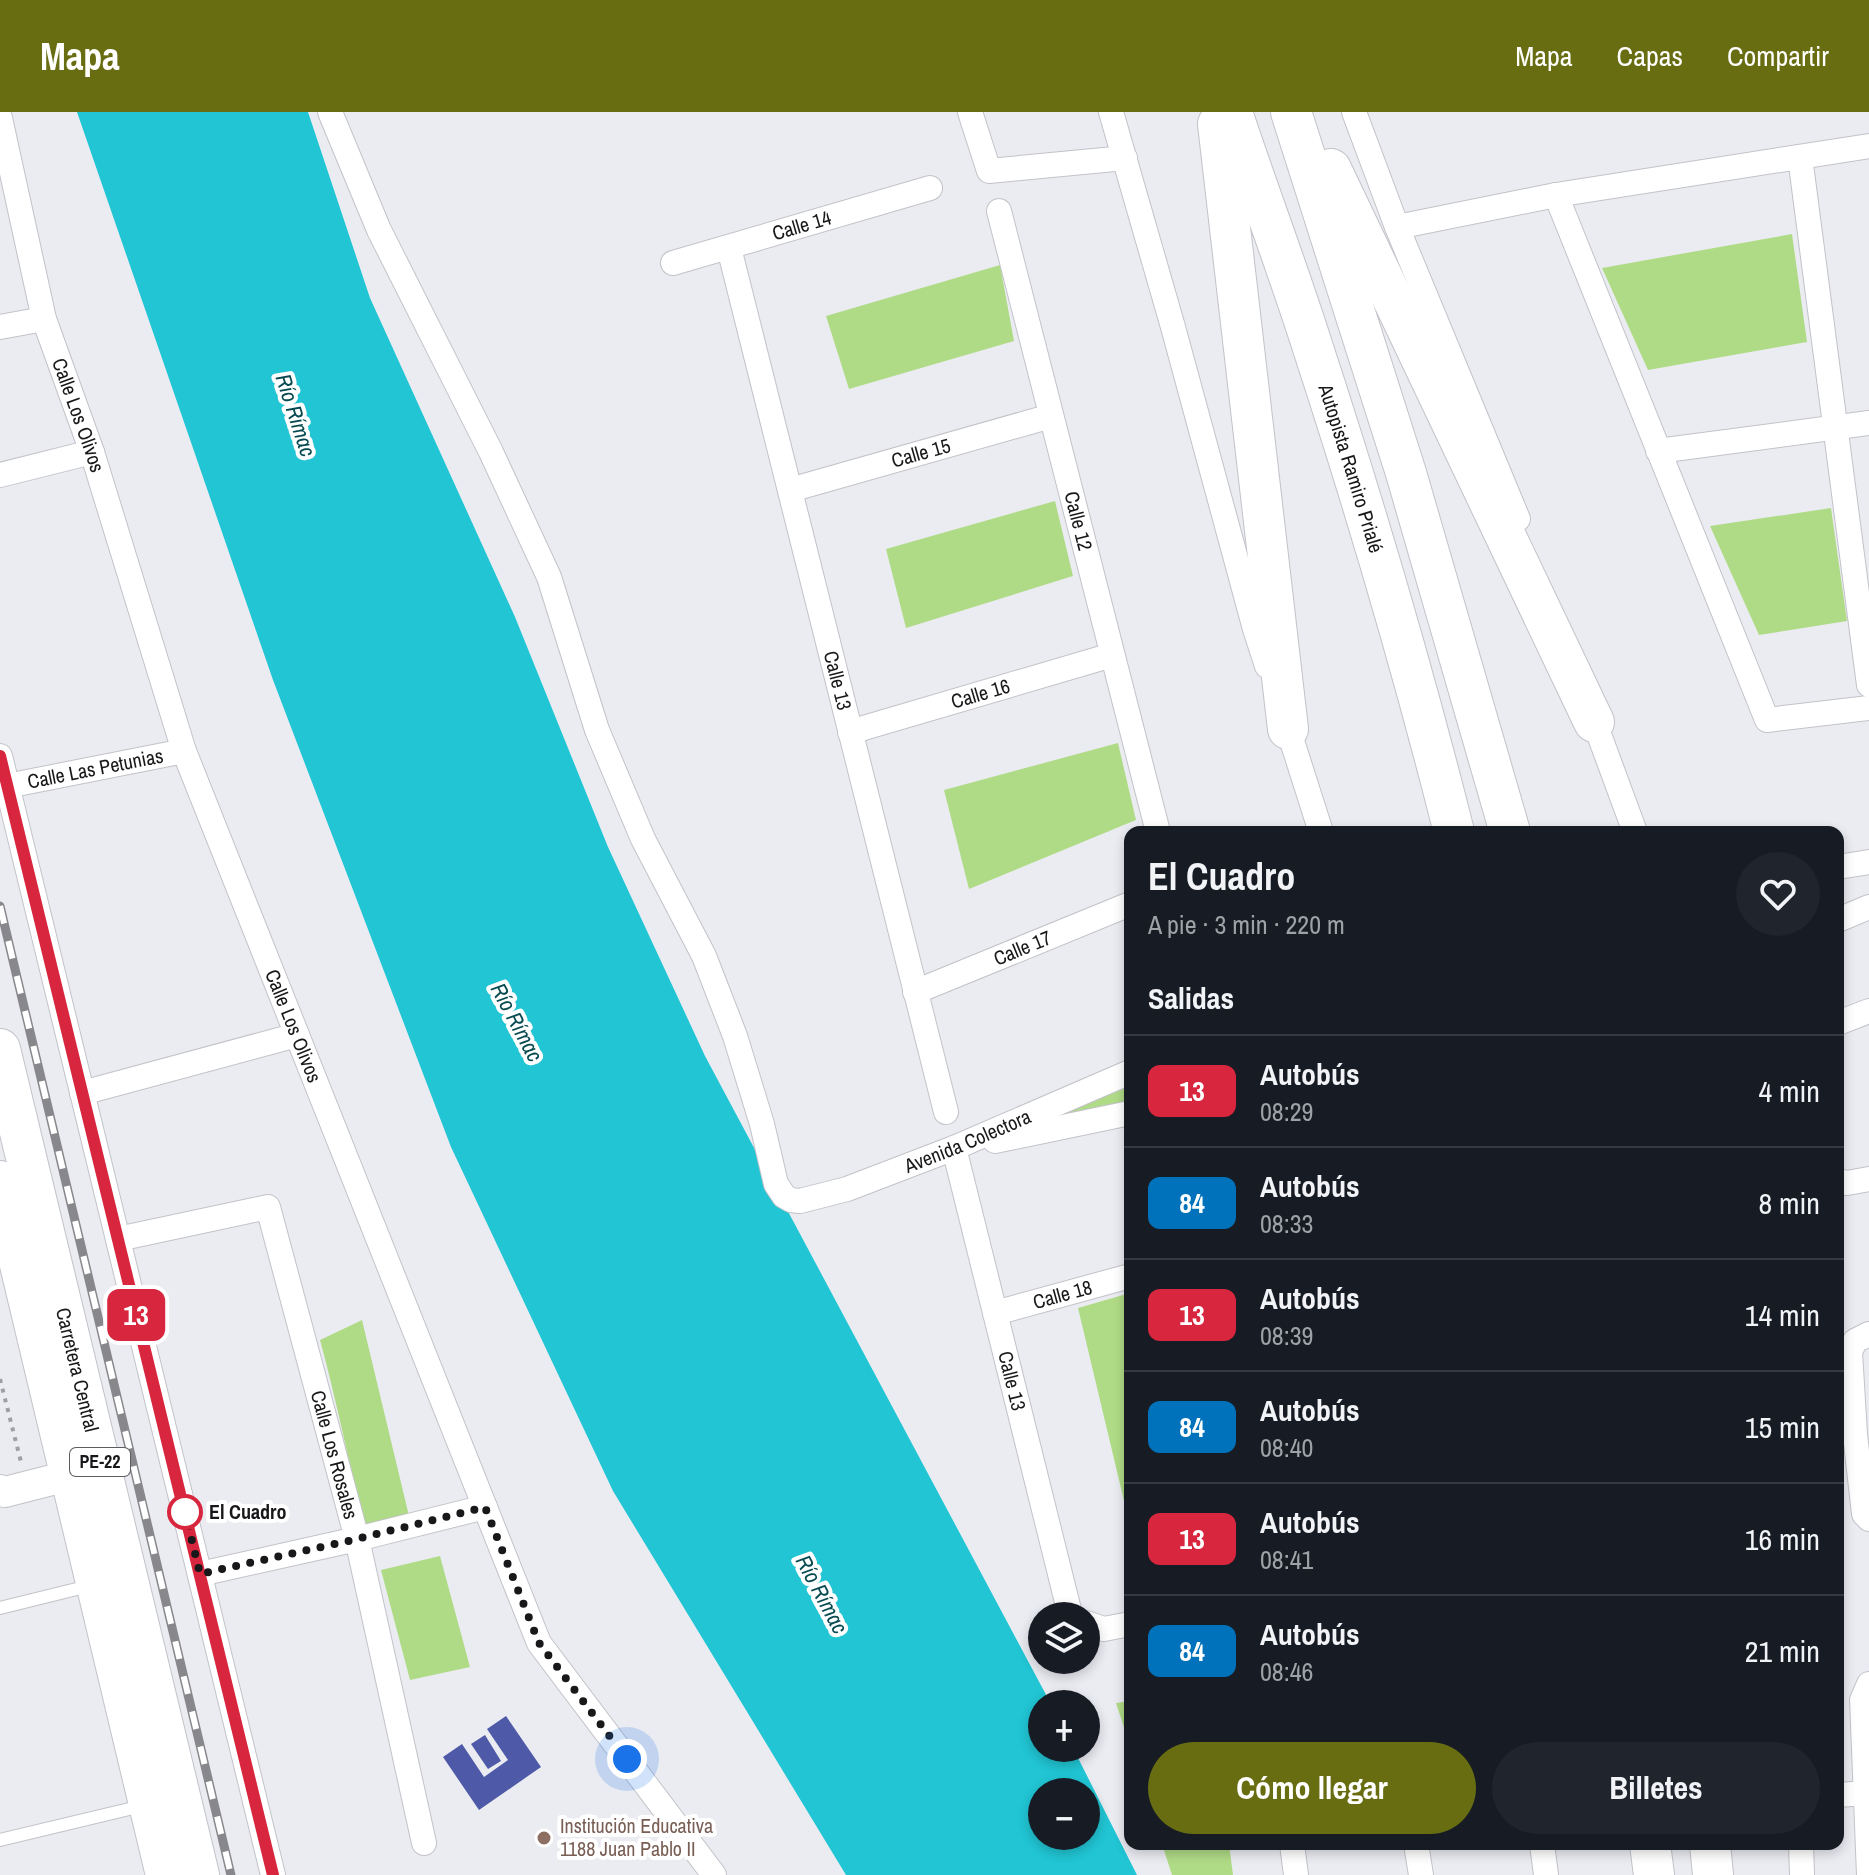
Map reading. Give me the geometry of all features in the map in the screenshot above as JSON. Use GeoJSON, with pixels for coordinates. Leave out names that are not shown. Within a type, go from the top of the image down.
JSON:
{"type":"FeatureCollection","features":[{"type":"Feature","properties":{"kind":"highway"},"geometry":{"type":"LineString","coordinates":[[1217,112],[1288,729]]}},
{"type":"Feature","properties":{"kind":"highway","name":"Autopista Ramiro Prialé"},"geometry":{"type":"LineString","coordinates":[[1232,112],[1313,345],[1379,560],[1452,826]]}},
{"type":"Feature","properties":{"kind":"highway"},"geometry":{"type":"LineString","coordinates":[[1291,112],[1406,473],[1508,826]]}},
{"type":"Feature","properties":{"kind":"highway"},"geometry":{"type":"LineString","coordinates":[[1304,112],[1594,722]]}},
{"type":"Feature","properties":{"kind":"highway","name":"Carretera Central"},"geometry":{"type":"LineString","coordinates":[[0,1049],[84,1462],[96,1584],[166,1875]]}},
{"type":"Feature","properties":{"kind":"highway","name":"Carretera Central"},"geometry":{"type":"LineString","coordinates":[[0,1181],[84,1462],[199,1875]]}},
{"type":"Feature","properties":{"kind":"highway"},"geometry":{"type":"LineString","coordinates":[[1651,1850],[1654,1875]]}},
{"type":"Feature","properties":{"kind":"highway"},"geometry":{"type":"LineString","coordinates":[[1711,1850],[1713,1875]]}},
{"type":"Feature","properties":{"kind":"street","name":"Avenida Colectora"},"geometry":{"type":"LineString","coordinates":[[330,112],[379,230],[491,452],[549,577],[597,730],[643,839],[704,956],[735,1036],[762,1124],[776,1184],[784,1196],[800,1201],[847,1189],[954,1148],[1124,1075]]}},
{"type":"Feature","properties":{"kind":"street"},"geometry":{"type":"LineString","coordinates":[[970,112],[989,171],[1125,158]]}},
{"type":"Feature","properties":{"kind":"street"},"geometry":{"type":"LineString","coordinates":[[1111,112],[1255,629],[1319,826]]}},
{"type":"Feature","properties":{"kind":"street"},"geometry":{"type":"LineString","coordinates":[[1354,112],[1397,227],[1548,592],[1633,826]]}},
{"type":"Feature","properties":{"kind":"street","name":"Calle Los Olivos"},"geometry":{"type":"LineString","coordinates":[[0,118],[44,319],[92,452],[184,751],[539,1643],[714,1875]]}},
{"type":"Feature","properties":{"kind":"street"},"geometry":{"type":"LineString","coordinates":[[1397,227],[1556,195],[1869,146]]}},
{"type":"Feature","properties":{"kind":"street"},"geometry":{"type":"LineString","coordinates":[[1800,157],[1869,685]]}},
{"type":"Feature","properties":{"kind":"street","name":"Calle 14"},"geometry":{"type":"LineString","coordinates":[[673,263],[930,188]]}},
{"type":"Feature","properties":{"kind":"street"},"geometry":{"type":"LineString","coordinates":[[1556,195],[1767,720],[1869,708]]}},
{"type":"Feature","properties":{"kind":"street","name":"Calle 12"},"geometry":{"type":"LineString","coordinates":[[999,211],[1156,826]]}},
{"type":"Feature","properties":{"kind":"street","name":"Calle 13"},"geometry":{"type":"LineString","coordinates":[[729,248],[946,1112]]}},
{"type":"Feature","properties":{"kind":"street"},"geometry":{"type":"LineString","coordinates":[[0,327],[44,319]]}},
{"type":"Feature","properties":{"kind":"street","name":"Calle 15"},"geometry":{"type":"LineString","coordinates":[[790,490],[1051,416]]}},
{"type":"Feature","properties":{"kind":"street"},"geometry":{"type":"LineString","coordinates":[[1658,451],[1869,423]]}},
{"type":"Feature","properties":{"kind":"street"},"geometry":{"type":"LineString","coordinates":[[0,475],[92,452]]}},
{"type":"Feature","properties":{"kind":"street","name":"Calle 16"},"geometry":{"type":"LineString","coordinates":[[850,732],[1112,655]]}},
{"type":"Feature","properties":{"kind":"street","name":"Calle Las Petunias"},"geometry":{"type":"LineString","coordinates":[[7,786],[184,751]]}},
{"type":"Feature","properties":{"kind":"street"},"geometry":{"type":"LineString","coordinates":[[0,756],[273,1875]]}},
{"type":"Feature","properties":{"kind":"street"},"geometry":{"type":"LineString","coordinates":[[1844,866],[1869,862]]}},
{"type":"Feature","properties":{"kind":"street","name":"Calle 17"},"geometry":{"type":"LineString","coordinates":[[915,992],[1124,906]]}},
{"type":"Feature","properties":{"kind":"street"},"geometry":{"type":"LineString","coordinates":[[1844,917],[1869,907]]}},
{"type":"Feature","properties":{"kind":"street"},"geometry":{"type":"LineString","coordinates":[[1844,1021],[1869,1011]]}},
{"type":"Feature","properties":{"kind":"street"},"geometry":{"type":"LineString","coordinates":[[82,1093],[297,1035]]}},
{"type":"Feature","properties":{"kind":"street"},"geometry":{"type":"LineString","coordinates":[[954,1148],[1124,1114]]}},
{"type":"Feature","properties":{"kind":"street","name":"Calle 13"},"geometry":{"type":"LineString","coordinates":[[954,1148],[1072,1602]]}},
{"type":"Feature","properties":{"kind":"street"},"geometry":{"type":"LineString","coordinates":[[1844,1182],[1869,1179]]}},
{"type":"Feature","properties":{"kind":"street","name":"Calle Los Rosales"},"geometry":{"type":"LineString","coordinates":[[118,1239],[268,1207],[357,1539],[424,1843]]}},
{"type":"Feature","properties":{"kind":"street","name":"Calle 18"},"geometry":{"type":"LineString","coordinates":[[995,1313],[1124,1278]]}},
{"type":"Feature","properties":{"kind":"street"},"geometry":{"type":"LineString","coordinates":[[1869,1334],[1855,1341],[1850,1352],[1847,1434],[1864,1514],[1869,1519]]}},
{"type":"Feature","properties":{"kind":"street"},"geometry":{"type":"LineString","coordinates":[[11,1471],[84,1462]]}},
{"type":"Feature","properties":{"kind":"street"},"geometry":{"type":"LineString","coordinates":[[0,1490],[5,1492],[84,1462]]}},
{"type":"Feature","properties":{"kind":"street"},"geometry":{"type":"LineString","coordinates":[[200,1574],[485,1507]]}},
{"type":"Feature","properties":{"kind":"street"},"geometry":{"type":"LineString","coordinates":[[1100,1627],[1124,1625]]}},
{"type":"Feature","properties":{"kind":"street"},"geometry":{"type":"LineString","coordinates":[[1869,1684],[1862,1700],[1869,1875]]}},
{"type":"Feature","properties":{"kind":"street"},"geometry":{"type":"LineString","coordinates":[[1844,1795],[1866,1793]]}},
{"type":"Feature","properties":{"kind":"street"},"geometry":{"type":"LineString","coordinates":[[1293,1850],[1296,1875]]}},
{"type":"Feature","properties":{"kind":"street"},"geometry":{"type":"LineString","coordinates":[[1417,1850],[1421,1875]]}},
{"type":"Feature","properties":{"kind":"street"},"geometry":{"type":"LineString","coordinates":[[1543,1850],[1546,1875]]}},
{"type":"Feature","properties":{"kind":"street"},"geometry":{"type":"LineString","coordinates":[[1801,1850],[1802,1875]]}},
{"type":"Feature","properties":{"kind":"lane"},"geometry":{"type":"LineString","coordinates":[[0,1608],[96,1584]]}},
{"type":"Feature","properties":{"kind":"lane"},"geometry":{"type":"LineString","coordinates":[[0,1840],[149,1804]]}},
{"type":"Feature","properties":{"kind":"path"},"geometry":{"type":"LineString","coordinates":[[0,1379],[11,1471]]}},
{"type":"Feature","properties":{"kind":"green space"},"geometry":{"type":"Polygon","coordinates":[[[1792,234],[1807,342],[1648,370],[1602,268],[1792,234]]]}},
{"type":"Feature","properties":{"kind":"green space"},"geometry":{"type":"Polygon","coordinates":[[[1000,265],[1014,341],[849,389],[826,316],[1000,265]]]}},
{"type":"Feature","properties":{"kind":"green space"},"geometry":{"type":"Polygon","coordinates":[[[1055,501],[1073,576],[906,628],[886,549],[1055,501]]]}},
{"type":"Feature","properties":{"kind":"green space"},"geometry":{"type":"Polygon","coordinates":[[[1831,508],[1847,621],[1759,635],[1710,526],[1831,508]]]}},
{"type":"Feature","properties":{"kind":"green space"},"geometry":{"type":"Polygon","coordinates":[[[1118,743],[1136,820],[969,889],[944,790],[1118,743]]]}},
{"type":"Feature","properties":{"kind":"green space"},"geometry":{"type":"Polygon","coordinates":[[[1124,1089],[1124,1108],[1032,1120],[1124,1089]]]}},
{"type":"Feature","properties":{"kind":"green space"},"geometry":{"type":"Polygon","coordinates":[[[1124,1295],[1124,1501],[1078,1308],[1124,1295]]]}},
{"type":"Feature","properties":{"kind":"green space"},"geometry":{"type":"Polygon","coordinates":[[[362,1320],[409,1516],[365,1526],[320,1340],[362,1320]]]}},
{"type":"Feature","properties":{"kind":"green space"},"geometry":{"type":"Polygon","coordinates":[[[440,1556],[470,1667],[410,1680],[381,1570],[440,1556]]]}},
{"type":"Feature","properties":{"kind":"green space"},"geometry":{"type":"Polygon","coordinates":[[[1124,1702],[1124,1728],[1116,1703],[1124,1702]]]}},
{"type":"Feature","properties":{"kind":"green space"},"geometry":{"type":"Polygon","coordinates":[[[1164,1850],[1230,1850],[1233,1875],[1172,1875],[1164,1850]]]}},
{"type":"Feature","properties":{"kind":"water","name":"Río Rímac"},"geometry":{"type":"Polygon","coordinates":[[[77,112],[308,112],[370,298],[515,617],[608,847],[705,1056],[1028,1661],[1028,1674],[1035,1674],[1044,1690],[1028,1690],[1028,1762],[1080,1762],[1088,1778],[1028,1778],[1028,1850],[1100,1850],[1100,1802],[1137,1875],[846,1875],[613,1491],[451,1147],[273,680],[77,112]]]}},
{"type":"Feature","properties":{"kind":"building"},"geometry":{"type":"Polygon","coordinates":[[[506,1716],[541,1767],[479,1810],[443,1757],[462,1744],[484,1777],[508,1760],[487,1729],[506,1716]]]}},
{"type":"Feature","properties":{"kind":"building"},"geometry":{"type":"Polygon","coordinates":[[[485,1735],[501,1761],[488,1769],[471,1744],[485,1735]]]}},
{"type":"Feature","properties":{"kind":"railway"},"geometry":{"type":"LineString","coordinates":[[0,906],[231,1875]]}},
{"type":"Feature","properties":{"kind":"bus line","name":"13"},"geometry":{"type":"LineString","coordinates":[[0,756],[273,1875]]}},
{"type":"Feature","properties":{"kind":"place","name":"El Cuadro"},"geometry":{"type":"Point","coordinates":[185,1512]}},
{"type":"Feature","properties":{"kind":"place","name":"Institución Educativa 1188 Juan Pablo II"},"geometry":{"type":"Point","coordinates":[544,1838]}},
{"type":"Feature","properties":{"kind":"route"},"geometry":{"type":"LineString","coordinates":[[185,1512],[200,1574],[485,1507],[539,1643],[627,1759]]}}]}
